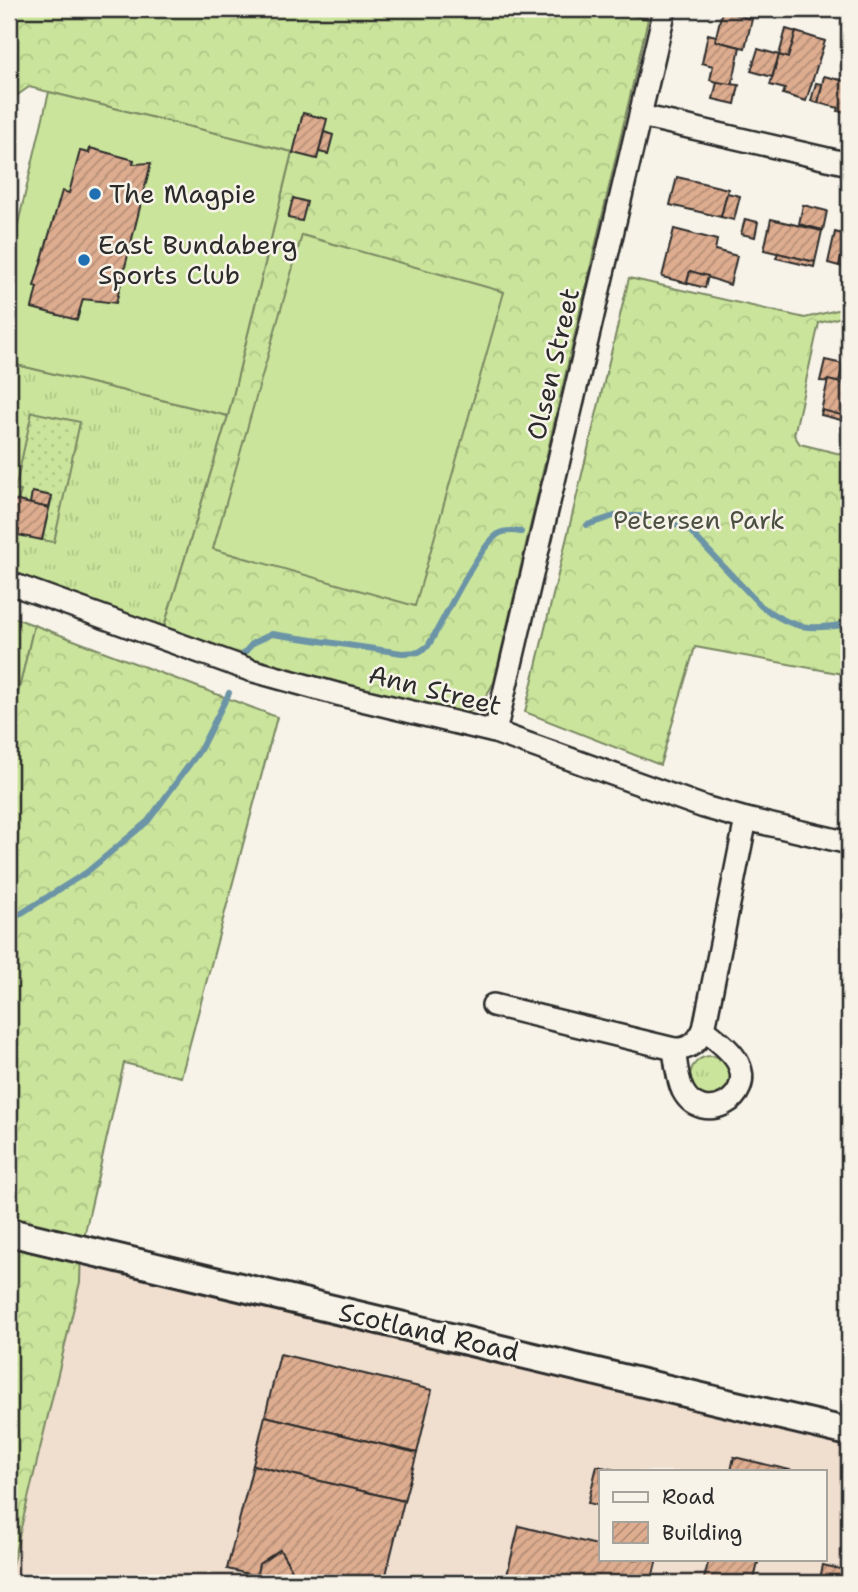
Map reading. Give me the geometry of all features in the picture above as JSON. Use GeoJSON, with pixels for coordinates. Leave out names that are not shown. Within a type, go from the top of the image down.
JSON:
{"type":"FeatureCollection","features":[{"type":"Feature","properties":{"kind":"street","name":"Olsen Street"},"geometry":{"type":"LineString","coordinates":[[495,732],[665,9]]}},
{"type":"Feature","properties":{"kind":"street"},"geometry":{"type":"LineString","coordinates":[[641,116],[849,164]]}},
{"type":"Feature","properties":{"kind":"street","name":"Ann Street"},"geometry":{"type":"LineString","coordinates":[[9,583],[250,670],[495,732],[704,807],[849,843]]}},
{"type":"Feature","properties":{"kind":"street"},"geometry":{"type":"LineString","coordinates":[[493,1004],[674,1049],[693,1045],[704,1029],[746,819]]}},
{"type":"Feature","properties":{"kind":"street"},"geometry":{"type":"LineString","coordinates":[[674,1049],[679,1080],[688,1098],[704,1108],[724,1106],[739,1091],[741,1071],[732,1053],[704,1029]]}},
{"type":"Feature","properties":{"kind":"street","name":"Scotland Road"},"geometry":{"type":"LineString","coordinates":[[9,1232],[849,1433]]}},
{"type":"Feature","properties":{"kind":"shaded area"},"geometry":{"type":"Polygon","coordinates":[[[81,1250],[849,1434],[849,1583],[9,1583],[80,1282],[81,1250]]]}},
{"type":"Feature","properties":{"kind":"green space"},"geometry":{"type":"Polygon","coordinates":[[[9,9],[606,9],[648,19],[494,682],[476,708],[460,714],[270,667],[163,630],[228,416],[292,152],[29,87],[9,101],[9,9]]]}},
{"type":"Feature","properties":{"kind":"green space"},"geometry":{"type":"Polygon","coordinates":[[[49,92],[292,152],[228,416],[9,363],[9,262],[49,92]]]}},
{"type":"Feature","properties":{"kind":"green space"},"geometry":{"type":"Polygon","coordinates":[[[302,235],[504,292],[415,606],[213,549],[302,235]]]}},
{"type":"Feature","properties":{"kind":"green space","name":"Petersen Park"},"geometry":{"type":"Polygon","coordinates":[[[629,278],[805,318],[849,307],[849,315],[819,323],[794,435],[800,444],[849,456],[849,675],[695,647],[660,765],[525,712],[629,278]]]}},
{"type":"Feature","properties":{"kind":"green space"},"geometry":{"type":"Polygon","coordinates":[[[9,363],[228,416],[163,630],[9,574],[9,363]]]}},
{"type":"Feature","properties":{"kind":"green space"},"geometry":{"type":"Polygon","coordinates":[[[32,412],[80,422],[54,542],[42,540],[52,496],[32,492],[30,504],[18,501],[21,491],[15,490],[32,412]]]}},
{"type":"Feature","properties":{"kind":"green space"},"geometry":{"type":"Polygon","coordinates":[[[9,616],[34,625],[9,732],[9,616]]]}},
{"type":"Feature","properties":{"kind":"green space"},"geometry":{"type":"Polygon","coordinates":[[[34,625],[277,717],[181,1077],[124,1063],[81,1250],[80,1282],[9,1578],[9,732],[34,625]]]}},
{"type":"Feature","properties":{"kind":"green space"},"geometry":{"type":"Polygon","coordinates":[[[711,1056],[726,1062],[732,1077],[726,1092],[711,1098],[696,1092],[690,1077],[696,1062],[711,1056]]]}},
{"type":"Feature","properties":{"kind":"building"},"geometry":{"type":"Polygon","coordinates":[[[722,11],[752,19],[745,48],[715,41],[722,11]]]}},
{"type":"Feature","properties":{"kind":"building"},"geometry":{"type":"Polygon","coordinates":[[[786,29],[796,32],[788,58],[779,55],[786,29]]]}},
{"type":"Feature","properties":{"kind":"building"},"geometry":{"type":"Polygon","coordinates":[[[796,32],[825,41],[806,101],[783,94],[785,89],[770,85],[779,55],[788,58],[796,32]]]}},
{"type":"Feature","properties":{"kind":"building"},"geometry":{"type":"Polygon","coordinates":[[[708,34],[716,36],[715,41],[740,47],[732,86],[710,80],[713,66],[702,63],[708,34]]]}},
{"type":"Feature","properties":{"kind":"building"},"geometry":{"type":"Polygon","coordinates":[[[758,49],[779,55],[772,77],[751,71],[758,49]]]}},
{"type":"Feature","properties":{"kind":"building"},"geometry":{"type":"Polygon","coordinates":[[[824,76],[849,82],[849,114],[838,111],[839,108],[818,103],[824,76]]]}},
{"type":"Feature","properties":{"kind":"building"},"geometry":{"type":"Polygon","coordinates":[[[717,82],[739,85],[735,104],[713,99],[717,82]]]}},
{"type":"Feature","properties":{"kind":"building"},"geometry":{"type":"Polygon","coordinates":[[[816,83],[822,84],[818,103],[811,101],[816,83]]]}},
{"type":"Feature","properties":{"kind":"building"},"geometry":{"type":"Polygon","coordinates":[[[303,113],[327,119],[317,159],[293,153],[303,113]]]}},
{"type":"Feature","properties":{"kind":"building"},"geometry":{"type":"Polygon","coordinates":[[[324,132],[333,135],[328,154],[319,152],[324,132]]]}},
{"type":"Feature","properties":{"kind":"building","name":"East Bundaberg Sports Club"},"geometry":{"type":"Polygon","coordinates":[[[90,148],[134,160],[133,164],[151,163],[116,303],[83,299],[77,320],[32,308],[37,287],[34,286],[62,191],[69,193],[80,151],[89,153],[90,148]]]}},
{"type":"Feature","properties":{"kind":"building"},"geometry":{"type":"Polygon","coordinates":[[[677,177],[728,189],[721,217],[670,205],[677,177]]]}},
{"type":"Feature","properties":{"kind":"building"},"geometry":{"type":"Polygon","coordinates":[[[727,193],[740,196],[734,220],[721,217],[727,193]]]}},
{"type":"Feature","properties":{"kind":"building"},"geometry":{"type":"Polygon","coordinates":[[[293,198],[307,202],[302,221],[288,218],[293,198]]]}},
{"type":"Feature","properties":{"kind":"building"},"geometry":{"type":"Polygon","coordinates":[[[803,205],[827,211],[823,230],[799,224],[803,205]]]}},
{"type":"Feature","properties":{"kind":"building"},"geometry":{"type":"Polygon","coordinates":[[[745,219],[758,222],[755,237],[741,234],[745,219]]]}},
{"type":"Feature","properties":{"kind":"building"},"geometry":{"type":"Polygon","coordinates":[[[771,219],[822,231],[815,262],[764,250],[771,219]]]}},
{"type":"Feature","properties":{"kind":"building"},"geometry":{"type":"Polygon","coordinates":[[[849,222],[849,268],[839,266],[849,222]]]}},
{"type":"Feature","properties":{"kind":"building"},"geometry":{"type":"Polygon","coordinates":[[[674,229],[717,240],[715,250],[737,256],[730,285],[690,271],[687,283],[662,277],[674,229]]]}},
{"type":"Feature","properties":{"kind":"building"},"geometry":{"type":"Polygon","coordinates":[[[835,232],[846,235],[839,266],[828,263],[835,232]]]}},
{"type":"Feature","properties":{"kind":"building"},"geometry":{"type":"Polygon","coordinates":[[[778,253],[815,262],[814,267],[776,258],[778,253]]]}},
{"type":"Feature","properties":{"kind":"building"},"geometry":{"type":"Polygon","coordinates":[[[690,271],[708,276],[705,288],[687,283],[690,271]]]}},
{"type":"Feature","properties":{"kind":"building"},"geometry":{"type":"Polygon","coordinates":[[[825,360],[843,364],[839,382],[820,381],[825,360]]]}},
{"type":"Feature","properties":{"kind":"building"},"geometry":{"type":"Polygon","coordinates":[[[828,380],[849,385],[849,417],[821,411],[828,380]]]}},
{"type":"Feature","properties":{"kind":"building"},"geometry":{"type":"Polygon","coordinates":[[[822,410],[849,417],[849,425],[845,421],[821,415],[822,410]]]}},
{"type":"Feature","properties":{"kind":"building"},"geometry":{"type":"Polygon","coordinates":[[[32,492],[52,496],[49,508],[30,504],[32,492]]]}},
{"type":"Feature","properties":{"kind":"building"},"geometry":{"type":"Polygon","coordinates":[[[9,499],[49,508],[42,540],[18,535],[19,530],[9,528],[9,499]]]}},
{"type":"Feature","properties":{"kind":"building"},"geometry":{"type":"Polygon","coordinates":[[[280,1354],[432,1390],[417,1453],[265,1416],[280,1354]]]}},
{"type":"Feature","properties":{"kind":"building"},"geometry":{"type":"Polygon","coordinates":[[[265,1416],[417,1453],[404,1501],[253,1465],[265,1416]]]}},
{"type":"Feature","properties":{"kind":"building"},"geometry":{"type":"Polygon","coordinates":[[[734,1457],[790,1470],[731,1470],[734,1457]]]}},
{"type":"Feature","properties":{"kind":"building"},"geometry":{"type":"Polygon","coordinates":[[[253,1465],[404,1501],[384,1583],[291,1583],[293,1572],[280,1550],[259,1564],[257,1576],[227,1569],[253,1465]]]}},
{"type":"Feature","properties":{"kind":"building"},"geometry":{"type":"Polygon","coordinates":[[[597,1466],[615,1470],[599,1470],[599,1506],[588,1503],[597,1466]]]}},
{"type":"Feature","properties":{"kind":"building"},"geometry":{"type":"Polygon","coordinates":[[[519,1526],[599,1546],[599,1560],[657,1560],[651,1583],[505,1583],[519,1526]]]}},
{"type":"Feature","properties":{"kind":"building"},"geometry":{"type":"Polygon","coordinates":[[[280,1550],[293,1572],[291,1583],[255,1583],[259,1564],[280,1550]]]}},
{"type":"Feature","properties":{"kind":"building"},"geometry":{"type":"Polygon","coordinates":[[[709,1560],[759,1560],[753,1583],[703,1583],[709,1560]]]}},
{"type":"Feature","properties":{"kind":"building"},"geometry":{"type":"Polygon","coordinates":[[[823,1565],[849,1571],[849,1583],[819,1583],[823,1565]]]}},
{"type":"Feature","properties":{"kind":"waterway"},"geometry":{"type":"LineString","coordinates":[[587,525],[614,516],[644,516],[669,522],[690,531],[761,606],[783,620],[813,627],[849,624]]}},
{"type":"Feature","properties":{"kind":"waterway"},"geometry":{"type":"LineString","coordinates":[[244,653],[253,643],[272,634],[402,653],[419,652],[428,646],[472,567],[491,540],[502,532],[521,532]]}},
{"type":"Feature","properties":{"kind":"waterway"},"geometry":{"type":"LineString","coordinates":[[9,921],[87,872],[148,821],[200,750],[229,693]]}},
{"type":"Feature","properties":{"kind":"place","name":"The Magpie"},"geometry":{"type":"Point","coordinates":[95,194]}},
{"type":"Feature","properties":{"kind":"place","name":"East Bundaberg Sports Club"},"geometry":{"type":"Point","coordinates":[84,260]}}]}
